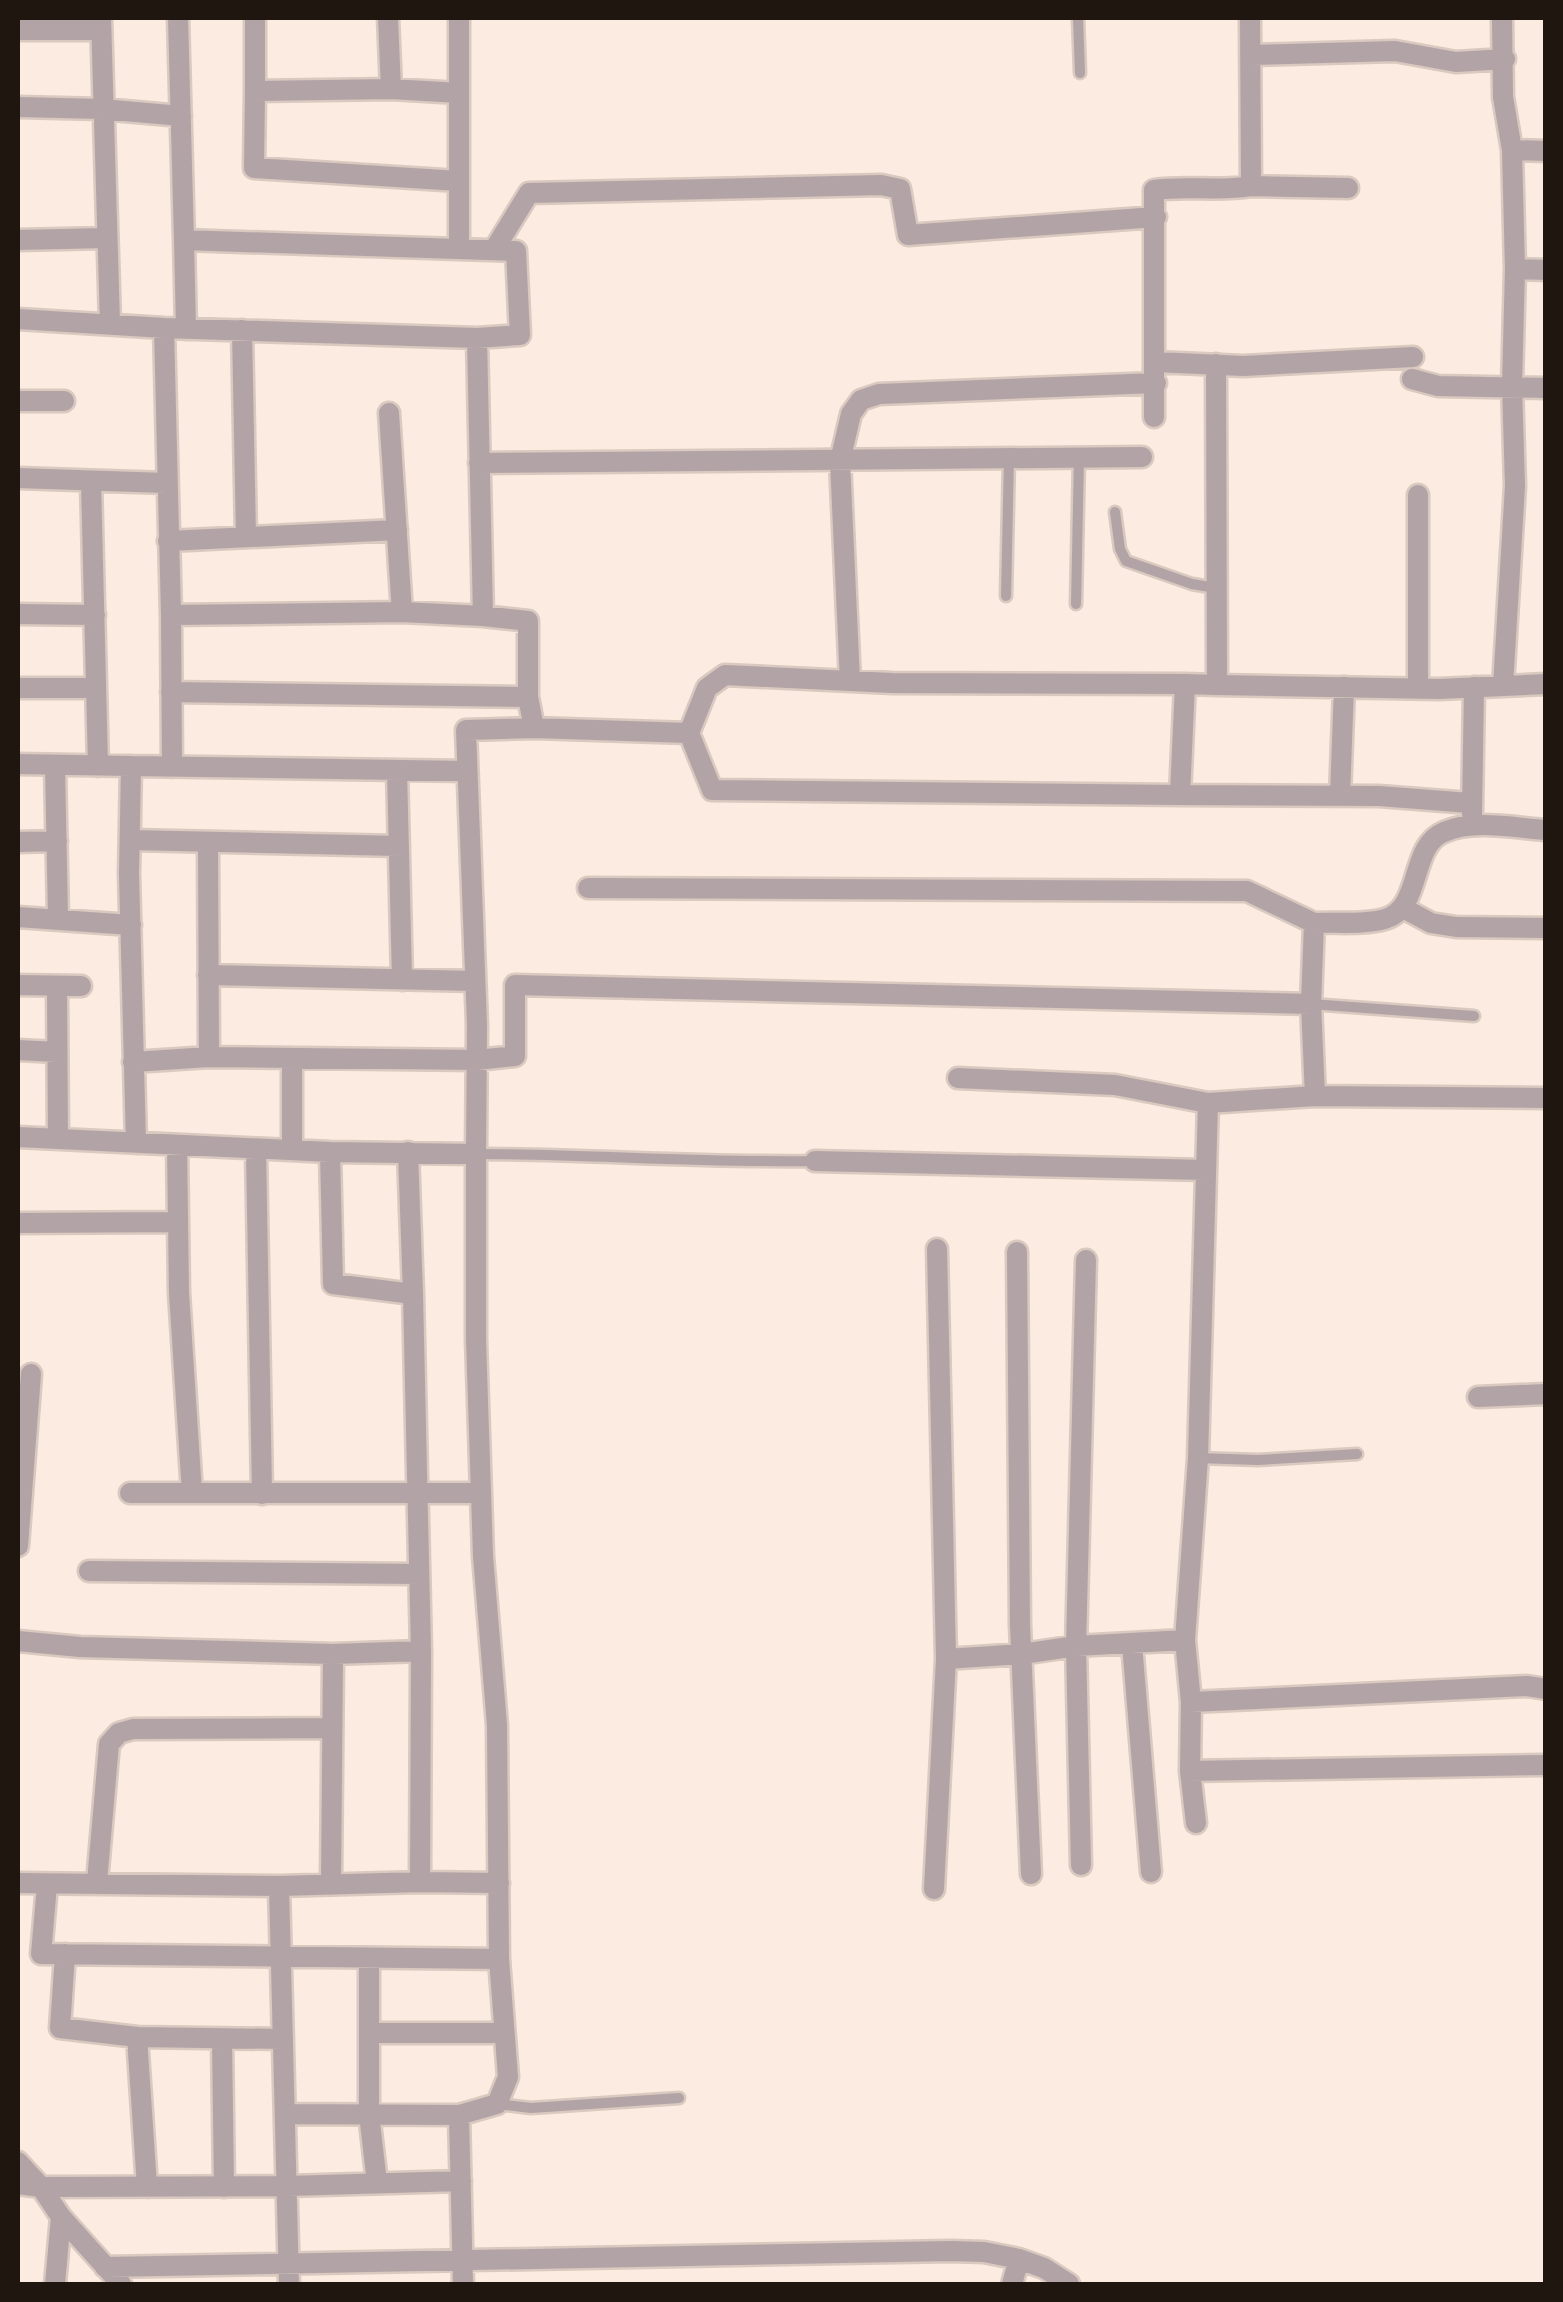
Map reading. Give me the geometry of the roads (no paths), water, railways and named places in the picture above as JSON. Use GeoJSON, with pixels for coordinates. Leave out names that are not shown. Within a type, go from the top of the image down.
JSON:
{"type":"FeatureCollection","features":[{"type":"Feature","properties":{"kind":"street"},"geometry":{"type":"LineString","coordinates":[[178,18],[186,329]]}},
{"type":"Feature","properties":{"kind":"street"},"geometry":{"type":"LineString","coordinates":[[256,18],[254,168],[459,182]]}},
{"type":"Feature","properties":{"kind":"street"},"geometry":{"type":"LineString","coordinates":[[388,18],[391,89]]}},
{"type":"Feature","properties":{"kind":"street"},"geometry":{"type":"LineString","coordinates":[[459,18],[459,249]]}},
{"type":"Feature","properties":{"kind":"street"},"geometry":{"type":"LineString","coordinates":[[1250,18],[1251,186]]}},
{"type":"Feature","properties":{"kind":"street"},"geometry":{"type":"LineString","coordinates":[[1502,18],[1503,97],[1512,150],[1515,269],[1515,486],[1503,686]]}},
{"type":"Feature","properties":{"kind":"street"},"geometry":{"type":"LineString","coordinates":[[18,30],[101,24],[110,322]]}},
{"type":"Feature","properties":{"kind":"street"},"geometry":{"type":"LineString","coordinates":[[1250,55],[1395,51],[1456,62],[1505,59]]}},
{"type":"Feature","properties":{"kind":"street"},"geometry":{"type":"LineString","coordinates":[[256,91],[391,89],[459,93]]}},
{"type":"Feature","properties":{"kind":"street"},"geometry":{"type":"LineString","coordinates":[[18,107],[180,116]]}},
{"type":"Feature","properties":{"kind":"street"},"geometry":{"type":"LineString","coordinates":[[1512,150],[1546,152]]}},
{"type":"Feature","properties":{"kind":"street"},"geometry":{"type":"LineString","coordinates":[[494,250],[530,193],[881,185],[900,189],[908,235],[1156,216]]}},
{"type":"Feature","properties":{"kind":"street"},"geometry":{"type":"LineString","coordinates":[[1154,417],[1154,190],[1182,186],[1224,191],[1251,186],[1348,188]]}},
{"type":"Feature","properties":{"kind":"street"},"geometry":{"type":"LineString","coordinates":[[18,240],[106,238]]}},
{"type":"Feature","properties":{"kind":"street"},"geometry":{"type":"LineString","coordinates":[[18,319],[186,329],[477,338],[520,334],[516,251],[184,240]]}},
{"type":"Feature","properties":{"kind":"street"},"geometry":{"type":"LineString","coordinates":[[1515,269],[1546,270]]}},
{"type":"Feature","properties":{"kind":"street"},"geometry":{"type":"LineString","coordinates":[[164,328],[172,767]]}},
{"type":"Feature","properties":{"kind":"street"},"geometry":{"type":"LineString","coordinates":[[242,330],[246,537]]}},
{"type":"Feature","properties":{"kind":"street"},"geometry":{"type":"LineString","coordinates":[[477,338],[483,616]]}},
{"type":"Feature","properties":{"kind":"street"},"geometry":{"type":"LineString","coordinates":[[1216,364],[1217,685]]}},
{"type":"Feature","properties":{"kind":"street"},"geometry":{"type":"LineString","coordinates":[[850,682],[840,460],[851,414],[861,400],[880,394],[1216,364],[1412,368],[1438,386],[1546,388]]}},
{"type":"Feature","properties":{"kind":"street"},"geometry":{"type":"LineString","coordinates":[[18,401],[64,400]]}},
{"type":"Feature","properties":{"kind":"street"},"geometry":{"type":"LineString","coordinates":[[389,413],[402,612]]}},
{"type":"Feature","properties":{"kind":"street"},"geometry":{"type":"LineString","coordinates":[[479,463],[1142,457]]}},
{"type":"Feature","properties":{"kind":"street"},"geometry":{"type":"LineString","coordinates":[[18,478],[166,483]]}},
{"type":"Feature","properties":{"kind":"street"},"geometry":{"type":"LineString","coordinates":[[91,482],[98,766]]}},
{"type":"Feature","properties":{"kind":"street"},"geometry":{"type":"LineString","coordinates":[[1418,496],[1418,688]]}},
{"type":"Feature","properties":{"kind":"street"},"geometry":{"type":"LineString","coordinates":[[168,540],[397,530]]}},
{"type":"Feature","properties":{"kind":"street"},"geometry":{"type":"LineString","coordinates":[[171,615],[402,612],[528,621],[528,696],[534,728]]}},
{"type":"Feature","properties":{"kind":"street"},"geometry":{"type":"LineString","coordinates":[[18,614],[94,615]]}},
{"type":"Feature","properties":{"kind":"street"},"geometry":{"type":"LineString","coordinates":[[1470,803],[1340,796],[712,790],[689,733],[707,688],[725,675],[850,682],[1418,688],[1546,684]]}},
{"type":"Feature","properties":{"kind":"street"},"geometry":{"type":"LineString","coordinates":[[1180,795],[1185,684]]}},
{"type":"Feature","properties":{"kind":"street"},"geometry":{"type":"LineString","coordinates":[[1340,796],[1344,686]]}},
{"type":"Feature","properties":{"kind":"street"},"geometry":{"type":"LineString","coordinates":[[1473,826],[1470,803],[1474,687]]}},
{"type":"Feature","properties":{"kind":"street"},"geometry":{"type":"LineString","coordinates":[[18,688],[96,688]]}},
{"type":"Feature","properties":{"kind":"street"},"geometry":{"type":"LineString","coordinates":[[172,692],[528,696]]}},
{"type":"Feature","properties":{"kind":"street"},"geometry":{"type":"LineString","coordinates":[[285,2114],[459,2115],[497,2104],[508,2077],[499,1959],[497,1725],[482,1556],[476,981],[466,730],[689,733]]}},
{"type":"Feature","properties":{"kind":"street"},"geometry":{"type":"LineString","coordinates":[[18,764],[467,771]]}},
{"type":"Feature","properties":{"kind":"street"},"geometry":{"type":"LineString","coordinates":[[56,766],[58,918]]}},
{"type":"Feature","properties":{"kind":"street"},"geometry":{"type":"LineString","coordinates":[[131,766],[136,1144]]}},
{"type":"Feature","properties":{"kind":"street"},"geometry":{"type":"LineString","coordinates":[[397,770],[402,980]]}},
{"type":"Feature","properties":{"kind":"street"},"geometry":{"type":"LineString","coordinates":[[588,888],[1247,891],[1314,923],[1386,919],[1403,908],[1427,849],[1441,832],[1473,826],[1546,830]]}},
{"type":"Feature","properties":{"kind":"street"},"geometry":{"type":"LineString","coordinates":[[131,840],[399,846]]}},
{"type":"Feature","properties":{"kind":"street"},"geometry":{"type":"LineString","coordinates":[[18,842],[57,841]]}},
{"type":"Feature","properties":{"kind":"street"},"geometry":{"type":"LineString","coordinates":[[208,843],[209,1057]]}},
{"type":"Feature","properties":{"kind":"street"},"geometry":{"type":"LineString","coordinates":[[1403,908],[1430,922],[1456,927],[1546,928]]}},
{"type":"Feature","properties":{"kind":"street"},"geometry":{"type":"LineString","coordinates":[[18,916],[131,925]]}},
{"type":"Feature","properties":{"kind":"street"},"geometry":{"type":"LineString","coordinates":[[1314,923],[1315,1096]]}},
{"type":"Feature","properties":{"kind":"street"},"geometry":{"type":"LineString","coordinates":[[208,975],[476,981]]}},
{"type":"Feature","properties":{"kind":"street"},"geometry":{"type":"LineString","coordinates":[[18,984],[81,986]]}},
{"type":"Feature","properties":{"kind":"street"},"geometry":{"type":"LineString","coordinates":[[57,986],[58,1139]]}},
{"type":"Feature","properties":{"kind":"street"},"geometry":{"type":"LineString","coordinates":[[133,1062],[209,1057],[477,1060],[516,1056],[516,986],[1312,1004]]}},
{"type":"Feature","properties":{"kind":"street"},"geometry":{"type":"LineString","coordinates":[[18,1050],[58,1052]]}},
{"type":"Feature","properties":{"kind":"street"},"geometry":{"type":"LineString","coordinates":[[292,1058],[292,1150]]}},
{"type":"Feature","properties":{"kind":"street"},"geometry":{"type":"LineString","coordinates":[[958,1078],[1116,1085],[1208,1103],[1315,1096],[1546,1098]]}},
{"type":"Feature","properties":{"kind":"street"},"geometry":{"type":"LineString","coordinates":[[1196,1823],[1185,1640],[1198,1458],[1208,1103]]}},
{"type":"Feature","properties":{"kind":"street"},"geometry":{"type":"LineString","coordinates":[[18,1137],[330,1152],[476,1154]]}},
{"type":"Feature","properties":{"kind":"street"},"geometry":{"type":"LineString","coordinates":[[177,1145],[179,1292],[192,1493]]}},
{"type":"Feature","properties":{"kind":"street"},"geometry":{"type":"LineString","coordinates":[[256,1149],[262,1494]]}},
{"type":"Feature","properties":{"kind":"street"},"geometry":{"type":"LineString","coordinates":[[330,1152],[332,1284],[413,1294]]}},
{"type":"Feature","properties":{"kind":"street"},"geometry":{"type":"LineString","coordinates":[[408,1152],[420,1574],[420,1882]]}},
{"type":"Feature","properties":{"kind":"street"},"geometry":{"type":"LineString","coordinates":[[815,1162],[1206,1170]]}},
{"type":"Feature","properties":{"kind":"street"},"geometry":{"type":"LineString","coordinates":[[18,1222],[178,1222]]}},
{"type":"Feature","properties":{"kind":"street"},"geometry":{"type":"LineString","coordinates":[[934,1889],[946,1659],[938,1249]]}},
{"type":"Feature","properties":{"kind":"street"},"geometry":{"type":"LineString","coordinates":[[1017,1252],[1022,1654],[1031,1874]]}},
{"type":"Feature","properties":{"kind":"street"},"geometry":{"type":"LineString","coordinates":[[1081,1865],[1076,1646],[1086,1260]]}},
{"type":"Feature","properties":{"kind":"street"},"geometry":{"type":"LineString","coordinates":[[18,1546],[32,1374]]}},
{"type":"Feature","properties":{"kind":"street"},"geometry":{"type":"LineString","coordinates":[[1478,1397],[1546,1394]]}},
{"type":"Feature","properties":{"kind":"street"},"geometry":{"type":"LineString","coordinates":[[130,1493],[344,1491],[418,1496],[481,1493]]}},
{"type":"Feature","properties":{"kind":"street"},"geometry":{"type":"LineString","coordinates":[[89,1571],[420,1574]]}},
{"type":"Feature","properties":{"kind":"street"},"geometry":{"type":"LineString","coordinates":[[946,1659],[1185,1640]]}},
{"type":"Feature","properties":{"kind":"street"},"geometry":{"type":"LineString","coordinates":[[18,1641],[332,1654],[421,1651]]}},
{"type":"Feature","properties":{"kind":"street"},"geometry":{"type":"LineString","coordinates":[[1132,1644],[1151,1872]]}},
{"type":"Feature","properties":{"kind":"street"},"geometry":{"type":"LineString","coordinates":[[331,1884],[332,1654]]}},
{"type":"Feature","properties":{"kind":"street"},"geometry":{"type":"LineString","coordinates":[[1191,1702],[1527,1686],[1546,1689]]}},
{"type":"Feature","properties":{"kind":"street"},"geometry":{"type":"LineString","coordinates":[[97,1882],[109,1744],[119,1733],[166,1728],[332,1728]]}},
{"type":"Feature","properties":{"kind":"street"},"geometry":{"type":"LineString","coordinates":[[1190,1771],[1546,1765]]}},
{"type":"Feature","properties":{"kind":"street"},"geometry":{"type":"LineString","coordinates":[[18,1883],[498,1883]]}},
{"type":"Feature","properties":{"kind":"street"},"geometry":{"type":"LineString","coordinates":[[47,1884],[42,1954],[499,1959]]}},
{"type":"Feature","properties":{"kind":"street"},"geometry":{"type":"LineString","coordinates":[[279,1886],[289,2284]]}},
{"type":"Feature","properties":{"kind":"street"},"geometry":{"type":"LineString","coordinates":[[65,1954],[60,2028],[137,2037],[283,2039]]}},
{"type":"Feature","properties":{"kind":"street"},"geometry":{"type":"LineString","coordinates":[[369,1958],[369,2114],[377,2184]]}},
{"type":"Feature","properties":{"kind":"street"},"geometry":{"type":"LineString","coordinates":[[369,2033],[504,2033]]}},
{"type":"Feature","properties":{"kind":"street"},"geometry":{"type":"LineString","coordinates":[[137,2037],[147,2186]]}},
{"type":"Feature","properties":{"kind":"street"},"geometry":{"type":"LineString","coordinates":[[222,2040],[224,2186]]}},
{"type":"Feature","properties":{"kind":"street"},"geometry":{"type":"LineString","coordinates":[[459,2115],[464,2284]]}},
{"type":"Feature","properties":{"kind":"street"},"geometry":{"type":"LineString","coordinates":[[18,2162],[121,2284]]}},
{"type":"Feature","properties":{"kind":"street"},"geometry":{"type":"LineString","coordinates":[[18,2184],[287,2186],[461,2181]]}},
{"type":"Feature","properties":{"kind":"street"},"geometry":{"type":"LineString","coordinates":[[55,2284],[61,2217]]}},
{"type":"Feature","properties":{"kind":"street"},"geometry":{"type":"LineString","coordinates":[[105,2266],[951,2251],[1019,2259],[1044,2268],[1069,2284]]}},
{"type":"Feature","properties":{"kind":"street"},"geometry":{"type":"LineString","coordinates":[[1012,2284],[1019,2259]]}},
{"type":"Feature","properties":{"kind":"lane"},"geometry":{"type":"LineString","coordinates":[[1078,18],[1080,74]]}},
{"type":"Feature","properties":{"kind":"lane"},"geometry":{"type":"LineString","coordinates":[[1006,596],[1009,458]]}},
{"type":"Feature","properties":{"kind":"lane"},"geometry":{"type":"LineString","coordinates":[[1076,604],[1079,458]]}},
{"type":"Feature","properties":{"kind":"lane"},"geometry":{"type":"LineString","coordinates":[[1116,512],[1120,548],[1126,561],[1192,584],[1216,588]]}},
{"type":"Feature","properties":{"kind":"lane"},"geometry":{"type":"LineString","coordinates":[[1312,1004],[1474,1016]]}},
{"type":"Feature","properties":{"kind":"lane"},"geometry":{"type":"LineString","coordinates":[[476,1154],[815,1162]]}},
{"type":"Feature","properties":{"kind":"lane"},"geometry":{"type":"LineString","coordinates":[[1198,1458],[1258,1460],[1357,1454]]}},
{"type":"Feature","properties":{"kind":"lane"},"geometry":{"type":"LineString","coordinates":[[497,2104],[532,2108],[679,2098]]}}]}
